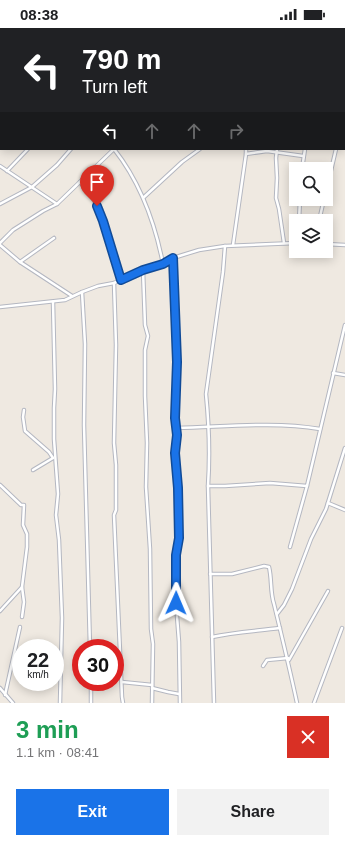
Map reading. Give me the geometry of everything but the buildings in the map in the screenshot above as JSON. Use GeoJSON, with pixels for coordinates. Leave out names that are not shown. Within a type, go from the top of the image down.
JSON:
{"type":"FeatureCollection","features":[{"type":"Feature","properties":{"kind":"street"},"geometry":{"type":"LineString","coordinates":[[7,171],[27,150]]}},
{"type":"Feature","properties":{"kind":"street"},"geometry":{"type":"LineString","coordinates":[[0,204],[32,188],[57,165],[70,150]]}},
{"type":"Feature","properties":{"kind":"street"},"geometry":{"type":"LineString","coordinates":[[72,297],[20,262],[0,244],[13,230],[43,211],[58,204],[113,150]]}},
{"type":"Feature","properties":{"kind":"street"},"geometry":{"type":"LineString","coordinates":[[115,150],[133,176],[155,231],[163,264]]}},
{"type":"Feature","properties":{"kind":"street"},"geometry":{"type":"LineString","coordinates":[[142,198],[182,162],[199,150]]}},
{"type":"Feature","properties":{"kind":"street"},"geometry":{"type":"LineString","coordinates":[[233,245],[246,150]]}},
{"type":"Feature","properties":{"kind":"street"},"geometry":{"type":"LineString","coordinates":[[277,150],[276,198],[284,243]]}},
{"type":"Feature","properties":{"kind":"street"},"geometry":{"type":"LineString","coordinates":[[303,162],[305,150]]}},
{"type":"Feature","properties":{"kind":"street"},"geometry":{"type":"LineString","coordinates":[[333,162],[336,150]]}},
{"type":"Feature","properties":{"kind":"street"},"geometry":{"type":"LineString","coordinates":[[246,154],[267,151],[303,156]]}},
{"type":"Feature","properties":{"kind":"street"},"geometry":{"type":"LineString","coordinates":[[0,166],[58,204]]}},
{"type":"Feature","properties":{"kind":"street"},"geometry":{"type":"LineString","coordinates":[[80,182],[97,206],[121,280]]}},
{"type":"Feature","properties":{"kind":"street"},"geometry":{"type":"LineString","coordinates":[[20,262],[54,238]]}},
{"type":"Feature","properties":{"kind":"street"},"geometry":{"type":"LineString","coordinates":[[0,307],[65,300],[98,286],[114,283],[143,270],[163,264],[173,258],[199,250],[233,245],[289,243]]}},
{"type":"Feature","properties":{"kind":"street"},"geometry":{"type":"LineString","coordinates":[[333,244],[345,245]]}},
{"type":"Feature","properties":{"kind":"street"},"geometry":{"type":"LineString","coordinates":[[214,703],[208,486],[210,464],[206,394],[222,279],[225,246]]}},
{"type":"Feature","properties":{"kind":"street"},"geometry":{"type":"LineString","coordinates":[[173,258],[177,362],[175,418],[178,428],[175,453],[178,488],[179,538],[176,555],[176,603],[179,642],[180,703]]}},
{"type":"Feature","properties":{"kind":"street"},"geometry":{"type":"LineString","coordinates":[[143,270],[145,325],[148,336],[145,350],[145,396],[147,443],[146,487],[150,550],[150,618],[153,644],[152,703]]}},
{"type":"Feature","properties":{"kind":"street"},"geometry":{"type":"LineString","coordinates":[[114,283],[116,345],[114,443],[116,465],[116,510],[114,515],[120,639]]}},
{"type":"Feature","properties":{"kind":"street"},"geometry":{"type":"LineString","coordinates":[[82,292],[85,344],[84,426],[90,639]]}},
{"type":"Feature","properties":{"kind":"street"},"geometry":{"type":"LineString","coordinates":[[53,302],[55,390],[54,458],[58,494],[56,516],[59,540],[62,618],[60,703]]}},
{"type":"Feature","properties":{"kind":"street"},"geometry":{"type":"LineString","coordinates":[[290,547],[308,486],[345,325]]}},
{"type":"Feature","properties":{"kind":"street"},"geometry":{"type":"LineString","coordinates":[[333,373],[345,375]]}},
{"type":"Feature","properties":{"kind":"street"},"geometry":{"type":"LineString","coordinates":[[24,410],[23,417],[25,431],[54,458]]}},
{"type":"Feature","properties":{"kind":"street"},"geometry":{"type":"LineString","coordinates":[[178,428],[207,428],[213,426],[302,426],[320,429]]}},
{"type":"Feature","properties":{"kind":"street"},"geometry":{"type":"LineString","coordinates":[[277,614],[284,605],[292,589],[308,547],[328,503],[345,448]]}},
{"type":"Feature","properties":{"kind":"street"},"geometry":{"type":"LineString","coordinates":[[33,470],[54,458]]}},
{"type":"Feature","properties":{"kind":"street"},"geometry":{"type":"LineString","coordinates":[[208,486],[275,483],[308,486]]}},
{"type":"Feature","properties":{"kind":"street"},"geometry":{"type":"LineString","coordinates":[[0,485],[24,505],[23,525],[27,534],[27,547],[22,587],[24,602],[22,617]]}},
{"type":"Feature","properties":{"kind":"street"},"geometry":{"type":"LineString","coordinates":[[328,503],[345,510]]}},
{"type":"Feature","properties":{"kind":"street"},"geometry":{"type":"LineString","coordinates":[[210,574],[232,574],[268,566],[274,604],[297,703]]}},
{"type":"Feature","properties":{"kind":"street"},"geometry":{"type":"LineString","coordinates":[[0,611],[22,587]]}},
{"type":"Feature","properties":{"kind":"street"},"geometry":{"type":"LineString","coordinates":[[263,666],[268,660],[288,659],[294,652],[328,591]]}},
{"type":"Feature","properties":{"kind":"street"},"geometry":{"type":"LineString","coordinates":[[5,695],[20,627]]}},
{"type":"Feature","properties":{"kind":"street"},"geometry":{"type":"LineString","coordinates":[[212,636],[280,628]]}},
{"type":"Feature","properties":{"kind":"street"},"geometry":{"type":"LineString","coordinates":[[314,703],[342,628]]}},
{"type":"Feature","properties":{"kind":"street"},"geometry":{"type":"LineString","coordinates":[[124,682],[152,686],[168,692],[179,694]]}},
{"type":"Feature","properties":{"kind":"street"},"geometry":{"type":"LineString","coordinates":[[0,688],[13,703]]}},
{"type":"Feature","properties":{"kind":"street"},"geometry":{"type":"LineString","coordinates":[[91,691],[91,703]]}},
{"type":"Feature","properties":{"kind":"street"},"geometry":{"type":"LineString","coordinates":[[122,691],[123,703]]}},
{"type":"Feature","properties":{"kind":"route"},"geometry":{"type":"LineString","coordinates":[[97,206],[121,280],[143,270],[163,264],[173,258],[176,325],[175,352],[177,362],[175,370],[175,418],[178,428],[175,453],[178,488],[179,538],[176,555],[176,603]]}}]}
